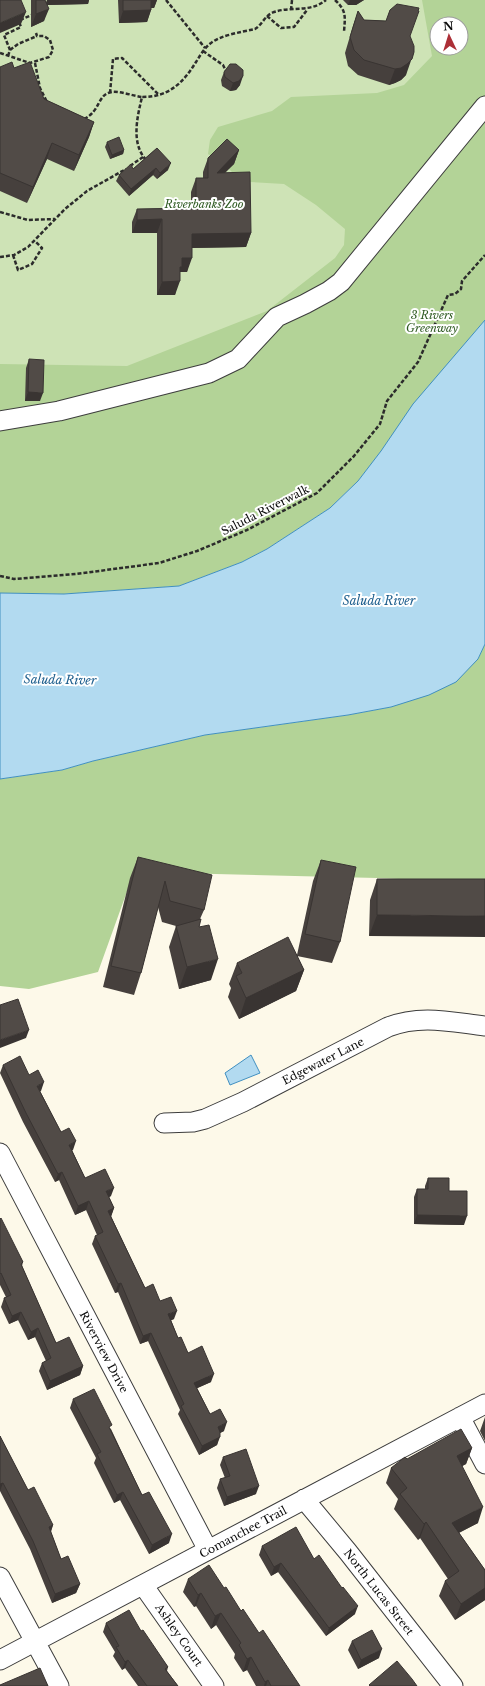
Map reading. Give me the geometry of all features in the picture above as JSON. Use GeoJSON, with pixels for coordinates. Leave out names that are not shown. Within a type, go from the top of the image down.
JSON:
{"type":"FeatureCollection","features":[{"type":"Feature","properties":{"kind":"street"},"geometry":{"type":"LineString","coordinates":[[0,421],[59,411],[210,373],[238,359],[276,317],[311,301],[341,282],[485,106]]}},
{"type":"Feature","properties":{"kind":"street","name":"Edgewater Lane"},"geometry":{"type":"LineString","coordinates":[[164,1123],[193,1122],[212,1116],[243,1102],[388,1027],[403,1021],[417,1019],[485,1026]]}},
{"type":"Feature","properties":{"kind":"street","name":"Riverview Drive"},"geometry":{"type":"LineString","coordinates":[[0,1153],[208,1550]]}},
{"type":"Feature","properties":{"kind":"street","name":"Comanchee Trail"},"geometry":{"type":"LineString","coordinates":[[0,1660],[485,1404]]}},
{"type":"Feature","properties":{"kind":"street"},"geometry":{"type":"LineString","coordinates":[[460,1417],[485,1464]]}},
{"type":"Feature","properties":{"kind":"street","name":"North Lucas Street"},"geometry":{"type":"LineString","coordinates":[[304,1499],[454,1686]]}},
{"type":"Feature","properties":{"kind":"street"},"geometry":{"type":"LineString","coordinates":[[0,1577],[59,1686]]}},
{"type":"Feature","properties":{"kind":"street","name":"Ashley Court"},"geometry":{"type":"LineString","coordinates":[[143,1585],[214,1686]]}},
{"type":"Feature","properties":{"kind":"path"},"geometry":{"type":"LineString","coordinates":[[166,0],[204,50],[223,65],[228,76]]}},
{"type":"Feature","properties":{"kind":"path"},"geometry":{"type":"LineString","coordinates":[[291,10],[292,0]]}},
{"type":"Feature","properties":{"kind":"path"},"geometry":{"type":"LineString","coordinates":[[81,120],[93,114],[103,96],[110,93],[142,98],[159,95],[177,86],[183,82],[204,50],[217,39],[254,29],[259,26],[267,16],[274,12],[308,9],[321,4],[326,0]]}},
{"type":"Feature","properties":{"kind":"path"},"geometry":{"type":"LineString","coordinates":[[334,0],[341,6],[345,15],[344,32]]}},
{"type":"Feature","properties":{"kind":"path"},"geometry":{"type":"LineString","coordinates":[[267,16],[281,28],[294,27],[308,9]]}},
{"type":"Feature","properties":{"kind":"path"},"geometry":{"type":"LineString","coordinates":[[10,50],[4,35],[21,27],[19,21],[38,12]]}},
{"type":"Feature","properties":{"kind":"path"},"geometry":{"type":"LineString","coordinates":[[0,53],[8,56],[25,62],[35,63],[49,57],[53,50],[50,40],[47,37],[36,34],[10,50],[8,56]]}},
{"type":"Feature","properties":{"kind":"path"},"geometry":{"type":"LineString","coordinates":[[110,93],[113,59],[122,58],[159,95]]}},
{"type":"Feature","properties":{"kind":"path"},"geometry":{"type":"LineString","coordinates":[[35,63],[40,88],[51,108]]}},
{"type":"Feature","properties":{"kind":"path"},"geometry":{"type":"LineString","coordinates":[[142,98],[136,137],[138,150],[147,162]]}},
{"type":"Feature","properties":{"kind":"path"},"geometry":{"type":"LineString","coordinates":[[0,257],[13,255],[28,247],[87,191],[133,165],[143,157]]}},
{"type":"Feature","properties":{"kind":"path"},"geometry":{"type":"LineString","coordinates":[[0,212],[28,220],[56,219]]}},
{"type":"Feature","properties":{"kind":"path"},"geometry":{"type":"LineString","coordinates":[[13,255],[18,270],[32,264],[42,248],[35,241]]}},
{"type":"Feature","properties":{"kind":"path","name":"Saluda Riverwalk"},"geometry":{"type":"LineString","coordinates":[[0,576],[14,579],[76,574],[159,563],[197,551],[247,530],[317,493],[354,456],[380,424],[387,401],[418,362],[448,295],[455,294],[461,289],[462,282],[485,255]]}},
{"type":"Feature","properties":{"kind":"green space","name":"Riverbanks Zoo"},"geometry":{"type":"Polygon","coordinates":[[[0,0],[485,0],[448,211],[0,489],[0,0]]]}},
{"type":"Feature","properties":{"kind":"green space","name":"3 Rivers Greenway"},"geometry":{"type":"Polygon","coordinates":[[[422,0],[485,0],[485,320],[358,481],[330,508],[267,549],[242,562],[179,586],[64,594],[0,593],[0,364],[127,366],[267,311],[335,258],[344,245],[345,229],[316,205],[284,184],[250,182],[234,174],[224,164],[208,154],[210,140],[218,127],[272,111],[291,97],[377,93],[404,85],[432,56],[469,56],[469,16],[429,16],[429,39],[422,0]]]}},
{"type":"Feature","properties":{"kind":"green space"},"geometry":{"type":"Polygon","coordinates":[[[485,644],[485,883],[377,878],[134,872],[98,972],[29,989],[0,986],[0,779],[62,770],[93,761],[205,735],[348,715],[391,707],[478,659],[485,644]]]}},
{"type":"Feature","properties":{"kind":"water","name":"Saluda River"},"geometry":{"type":"Polygon","coordinates":[[[485,320],[485,644],[478,659],[456,682],[429,695],[391,707],[348,715],[205,735],[93,761],[62,770],[0,779],[0,593],[64,594],[179,586],[242,562],[267,549],[330,508],[358,481],[381,451],[413,404],[485,320]]]}},
{"type":"Feature","properties":{"kind":"water"},"geometry":{"type":"Polygon","coordinates":[[[251,1055],[260,1073],[230,1085],[225,1073],[251,1055]]]}},
{"type":"Feature","properties":{"kind":"building"},"geometry":{"type":"Polygon","coordinates":[[[0,0],[21,0],[26,12],[0,23],[0,0]]]}},
{"type":"Feature","properties":{"kind":"building"},"geometry":{"type":"Polygon","coordinates":[[[36,0],[45,0],[49,9],[36,14],[36,0]]]}},
{"type":"Feature","properties":{"kind":"building"},"geometry":{"type":"Polygon","coordinates":[[[123,0],[151,0],[151,10],[123,11],[123,0]]]}},
{"type":"Feature","properties":{"kind":"building"},"geometry":{"type":"Polygon","coordinates":[[[397,4],[419,8],[419,11],[410,36],[414,46],[412,59],[401,68],[395,69],[364,60],[354,50],[350,37],[358,11],[364,20],[386,21],[390,10],[397,4]]]}},
{"type":"Feature","properties":{"kind":"building"},"geometry":{"type":"Polygon","coordinates":[[[12,62],[14,68],[30,62],[44,99],[94,122],[79,155],[52,143],[33,187],[0,173],[0,67],[12,62]]]}},
{"type":"Feature","properties":{"kind":"building"},"geometry":{"type":"Polygon","coordinates":[[[230,64],[236,64],[243,70],[243,76],[239,81],[233,83],[225,77],[224,72],[230,64]]]}},
{"type":"Feature","properties":{"kind":"building"},"geometry":{"type":"Polygon","coordinates":[[[119,137],[124,150],[112,155],[107,142],[119,137]]]}},
{"type":"Feature","properties":{"kind":"building"},"geometry":{"type":"Polygon","coordinates":[[[227,139],[239,150],[217,173],[250,172],[251,233],[192,234],[192,258],[182,258],[182,267],[180,267],[180,281],[162,282],[162,219],[137,220],[137,209],[196,208],[196,178],[208,178],[208,158],[227,139]]]}},
{"type":"Feature","properties":{"kind":"building"},"geometry":{"type":"Polygon","coordinates":[[[157,148],[171,163],[160,173],[156,168],[131,189],[119,175],[131,164],[133,169],[157,148]]]}},
{"type":"Feature","properties":{"kind":"building"},"geometry":{"type":"Polygon","coordinates":[[[29,359],[44,360],[43,393],[28,392],[29,359]]]}},
{"type":"Feature","properties":{"kind":"building"},"geometry":{"type":"Polygon","coordinates":[[[138,857],[212,875],[204,910],[170,901],[165,881],[141,973],[111,966],[138,857]]]}},
{"type":"Feature","properties":{"kind":"building"},"geometry":{"type":"Polygon","coordinates":[[[321,860],[356,867],[340,942],[305,934],[321,860]]]}},
{"type":"Feature","properties":{"kind":"building"},"geometry":{"type":"Polygon","coordinates":[[[377,879],[485,879],[485,916],[377,915],[377,879]]]}},
{"type":"Feature","properties":{"kind":"building"},"geometry":{"type":"Polygon","coordinates":[[[201,919],[199,927],[209,925],[218,959],[187,967],[176,926],[201,919]]]}},
{"type":"Feature","properties":{"kind":"building"},"geometry":{"type":"Polygon","coordinates":[[[288,937],[304,970],[246,998],[236,976],[242,973],[237,963],[288,937]]]}},
{"type":"Feature","properties":{"kind":"building"},"geometry":{"type":"Polygon","coordinates":[[[18,999],[29,1030],[0,1040],[0,1005],[18,999]]]}},
{"type":"Feature","properties":{"kind":"building"},"geometry":{"type":"Polygon","coordinates":[[[20,1056],[29,1075],[38,1070],[44,1082],[37,1086],[61,1132],[69,1128],[76,1141],[69,1145],[85,1178],[105,1169],[114,1188],[106,1191],[114,1208],[108,1211],[145,1288],[153,1284],[160,1301],[171,1297],[177,1311],[168,1314],[178,1338],[181,1337],[188,1353],[202,1346],[214,1374],[194,1383],[210,1414],[220,1409],[227,1422],[218,1427],[220,1437],[202,1446],[181,1406],[184,1404],[151,1333],[143,1336],[121,1283],[118,1284],[95,1236],[103,1232],[89,1201],[78,1206],[62,1172],[58,1174],[3,1065],[20,1056]]]}},
{"type":"Feature","properties":{"kind":"building"},"geometry":{"type":"Polygon","coordinates":[[[428,1178],[449,1178],[449,1191],[467,1191],[467,1216],[417,1215],[417,1189],[428,1189],[428,1178]]]}},
{"type":"Feature","properties":{"kind":"building"},"geometry":{"type":"Polygon","coordinates":[[[1,1218],[23,1262],[21,1264],[56,1343],[69,1337],[83,1366],[50,1381],[42,1363],[51,1358],[38,1328],[31,1332],[21,1312],[12,1316],[4,1298],[11,1295],[1,1273],[0,1274],[1,1218]]]}},
{"type":"Feature","properties":{"kind":"building"},"geometry":{"type":"Polygon","coordinates":[[[94,1389],[112,1425],[109,1427],[142,1495],[149,1492],[172,1534],[152,1545],[123,1492],[117,1495],[97,1454],[101,1452],[73,1399],[94,1389]]]}},
{"type":"Feature","properties":{"kind":"building"},"geometry":{"type":"Polygon","coordinates":[[[461,1429],[472,1448],[457,1456],[483,1507],[452,1523],[485,1570],[485,1588],[461,1604],[445,1581],[459,1571],[426,1522],[424,1524],[400,1494],[407,1488],[391,1468],[405,1457],[407,1459],[461,1429]]]}},
{"type":"Feature","properties":{"kind":"building"},"geometry":{"type":"Polygon","coordinates":[[[0,1436],[28,1490],[34,1487],[53,1525],[49,1527],[61,1559],[68,1556],[80,1584],[55,1594],[33,1541],[3,1483],[0,1484],[0,1436]]]}},
{"type":"Feature","properties":{"kind":"building"},"geometry":{"type":"Polygon","coordinates":[[[246,1449],[259,1486],[227,1497],[220,1479],[230,1476],[223,1457],[246,1449]]]}},
{"type":"Feature","properties":{"kind":"building"},"geometry":{"type":"Polygon","coordinates":[[[296,1527],[314,1559],[319,1555],[342,1588],[343,1587],[358,1606],[329,1628],[281,1563],[274,1567],[262,1546],[296,1527]]]}},
{"type":"Feature","properties":{"kind":"building"},"geometry":{"type":"Polygon","coordinates":[[[209,1565],[224,1588],[226,1587],[241,1611],[243,1609],[259,1633],[263,1630],[300,1686],[271,1686],[268,1680],[265,1682],[251,1657],[247,1659],[239,1645],[241,1643],[221,1613],[215,1616],[201,1593],[198,1595],[188,1579],[209,1565]]]}},
{"type":"Feature","properties":{"kind":"building"},"geometry":{"type":"Polygon","coordinates":[[[129,1610],[141,1631],[143,1630],[168,1667],[165,1669],[178,1686],[147,1686],[128,1660],[125,1662],[116,1647],[119,1646],[106,1623],[129,1610]]]}},
{"type":"Feature","properties":{"kind":"building"},"geometry":{"type":"Polygon","coordinates":[[[372,1630],[382,1649],[361,1660],[352,1641],[372,1630]]]}},
{"type":"Feature","properties":{"kind":"building"},"geometry":{"type":"Polygon","coordinates":[[[397,1661],[417,1686],[369,1685],[397,1661]]]}},
{"type":"Feature","properties":{"kind":"building"},"geometry":{"type":"Polygon","coordinates":[[[40,1668],[48,1686],[0,1686],[0,1685],[40,1668]]]}}]}
